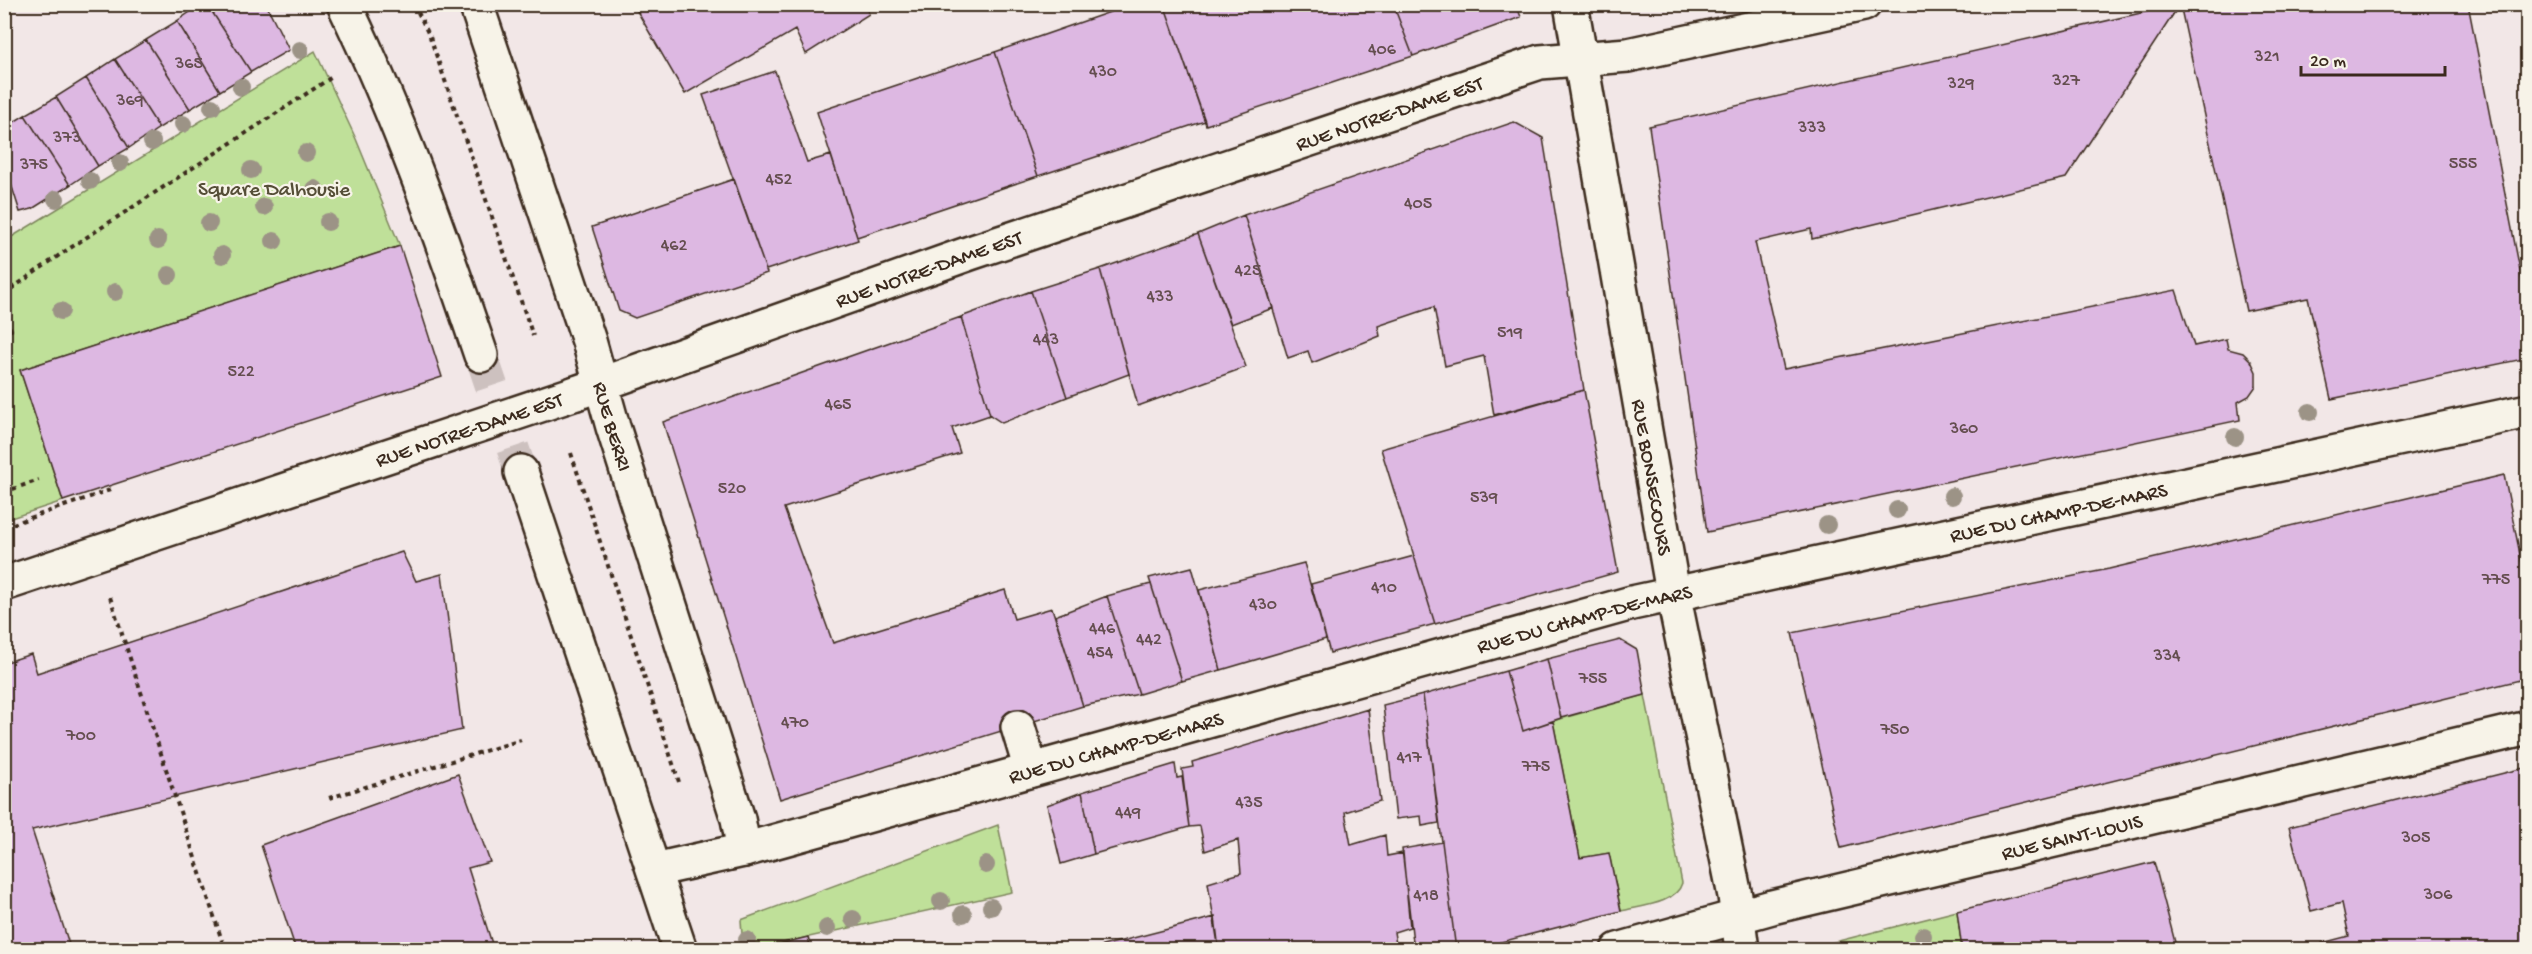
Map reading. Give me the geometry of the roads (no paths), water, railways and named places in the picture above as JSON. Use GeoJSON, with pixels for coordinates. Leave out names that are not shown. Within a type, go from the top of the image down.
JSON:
{"type":"FeatureCollection","features":[{"type":"Feature","properties":{"kind":"street"},"geometry":{"type":"LineString","coordinates":[[344,4],[400,130],[443,240],[481,355]]}},
{"type":"Feature","properties":{"kind":"street","name":"RUE BERRI"},"geometry":{"type":"LineString","coordinates":[[476,4],[588,388],[613,427],[738,819],[744,850]]}},
{"type":"Feature","properties":{"kind":"street","name":"RUE BONSECOURS"},"geometry":{"type":"LineString","coordinates":[[1571,4],[1673,593],[1739,917],[1742,950]]}},
{"type":"Feature","properties":{"kind":"street","name":"RUE NOTRE-DAME EST"},"geometry":{"type":"LineString","coordinates":[[4,584],[588,388],[970,253],[1540,62],[1582,60],[1644,52],[1864,4]]}},
{"type":"Feature","properties":{"kind":"street","name":"RUE DU CHAMP-DE-MARS"},"geometry":{"type":"LineString","coordinates":[[654,870],[744,850],[1673,593],[2528,411]]}},
{"type":"Feature","properties":{"kind":"street"},"geometry":{"type":"LineString","coordinates":[[520,472],[680,950]]}},
{"type":"Feature","properties":{"kind":"street"},"geometry":{"type":"LineString","coordinates":[[1018,726],[1031,770]]}},
{"type":"Feature","properties":{"kind":"street","name":"RUE SAINT-LOUIS"},"geometry":{"type":"LineString","coordinates":[[1618,950],[1784,904],[2528,728]]}},
{"type":"Feature","properties":{"kind":"tunnel"},"geometry":{"type":"LineString","coordinates":[[481,355],[521,472]]}},
{"type":"Feature","properties":{"kind":"park label","name":"Square Dalhousie"},"geometry":{"type":"Point","coordinates":[274,188]}}]}
